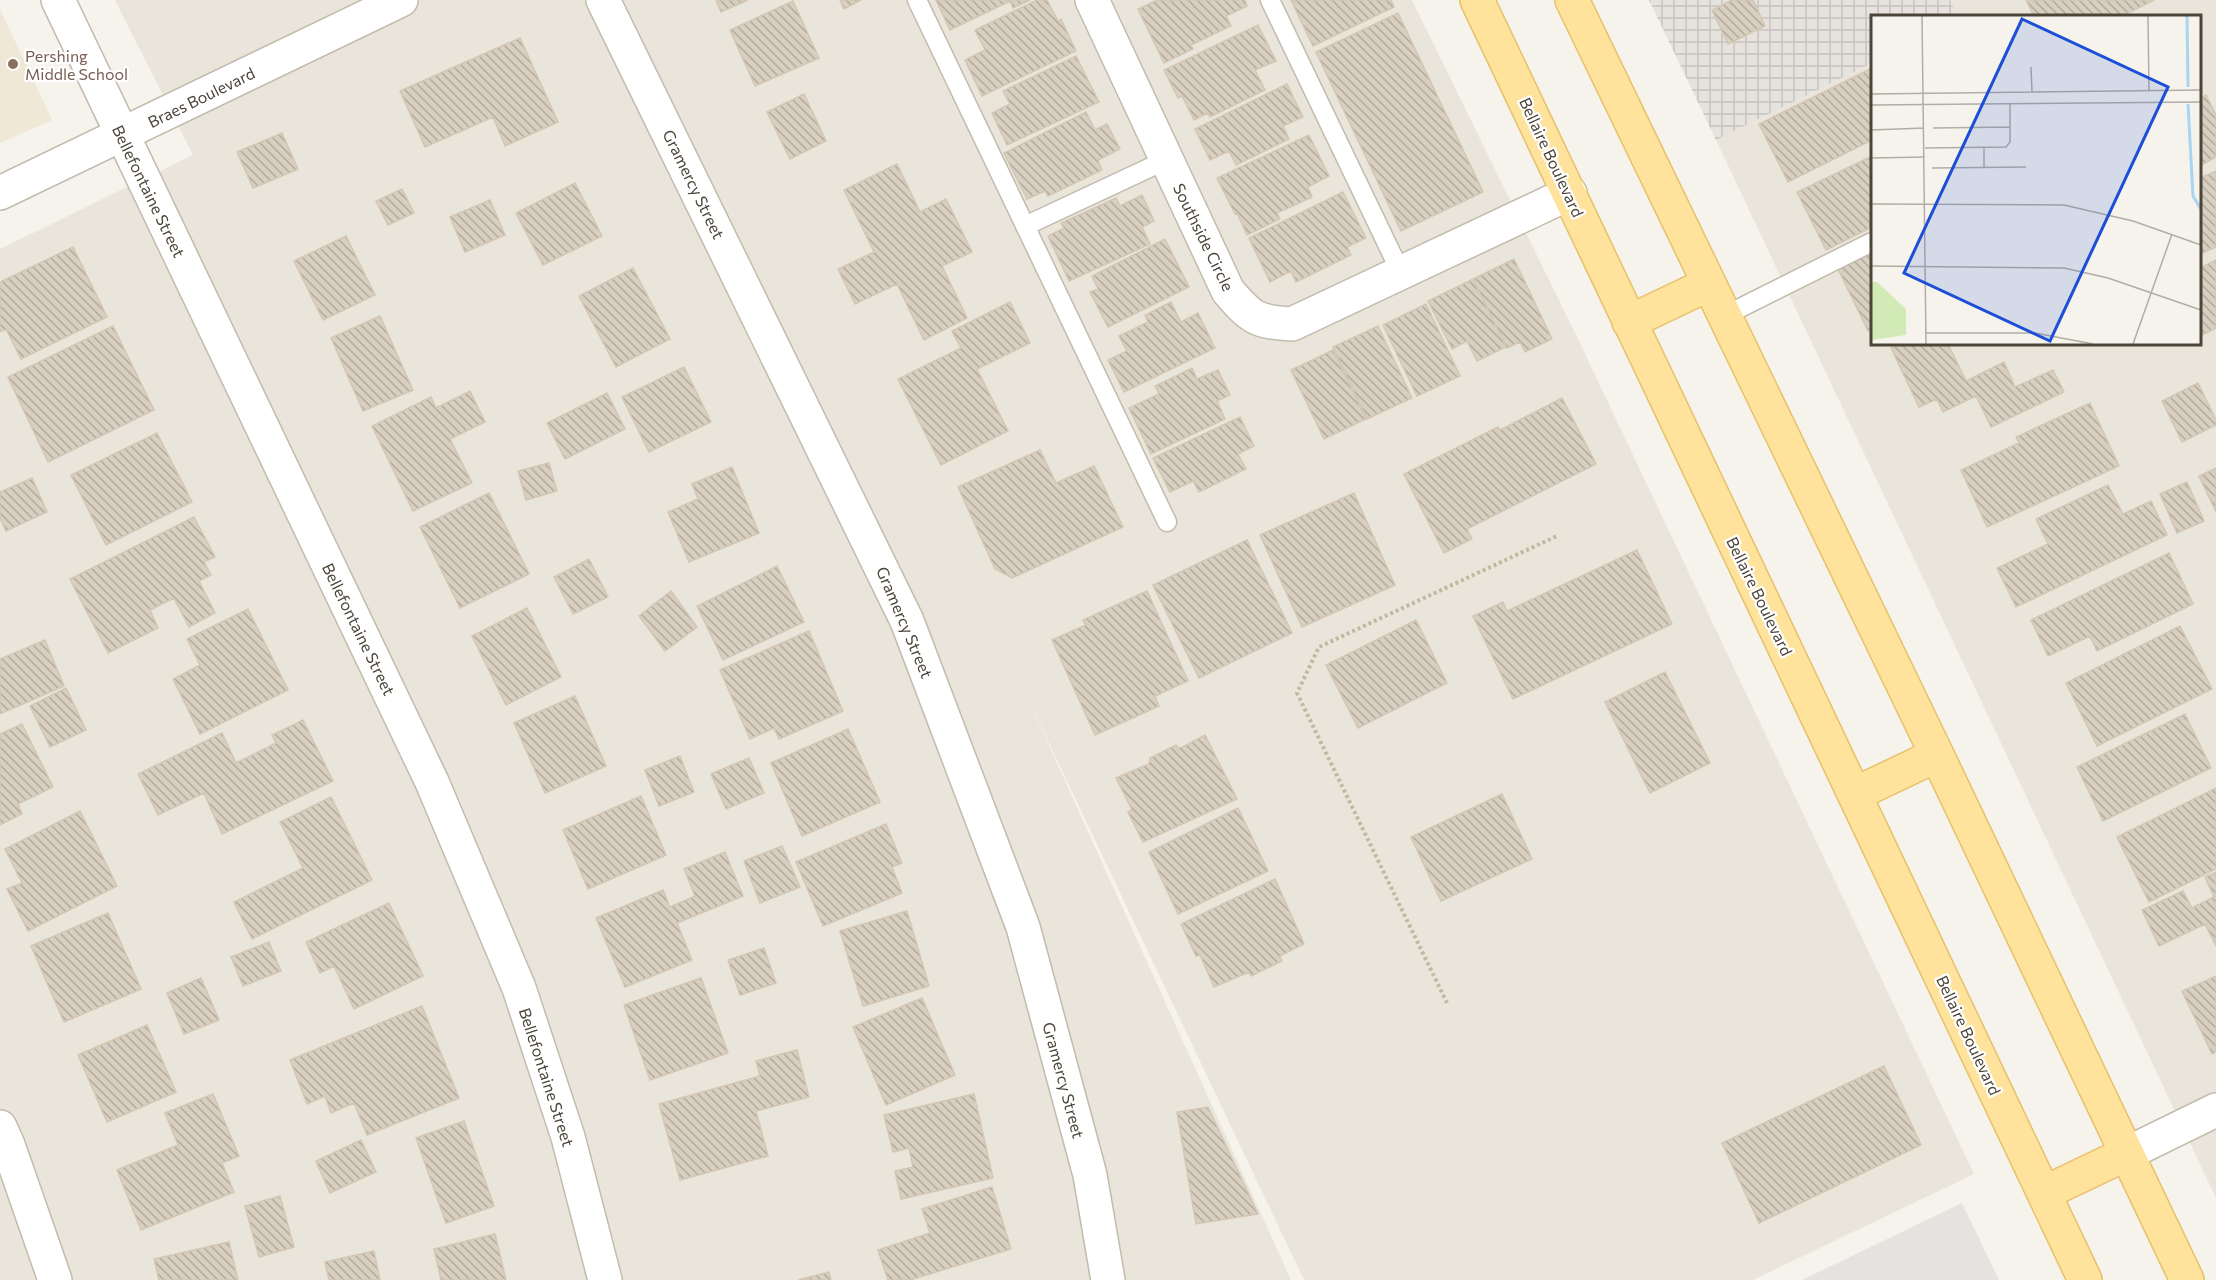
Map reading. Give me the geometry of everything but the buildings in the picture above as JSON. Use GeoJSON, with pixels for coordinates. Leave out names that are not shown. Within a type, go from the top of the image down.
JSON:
{"type":"FeatureCollection","features":[{"type":"Feature","properties":{"kind":"main road","name":"Bellaire Boulevard"},"geometry":{"type":"LineString","coordinates":[[1477,0],[2085,1280]]}},
{"type":"Feature","properties":{"kind":"main road"},"geometry":{"type":"LineString","coordinates":[[1572,0],[1937,755],[2187,1280]]}},
{"type":"Feature","properties":{"kind":"main road"},"geometry":{"type":"LineString","coordinates":[[1629,322],[1709,284]]}},
{"type":"Feature","properties":{"kind":"main road"},"geometry":{"type":"LineString","coordinates":[[1855,795],[1937,755]]}},
{"type":"Feature","properties":{"kind":"main road"},"geometry":{"type":"LineString","coordinates":[[2044,1193],[2126,1154]]}},
{"type":"Feature","properties":{"kind":"street","name":"Bellefontaine Street"},"geometry":{"type":"LineString","coordinates":[[58,0],[432,782],[515,977],[568,1137],[605,1280]]}},
{"type":"Feature","properties":{"kind":"street","name":"Braes Boulevard"},"geometry":{"type":"LineString","coordinates":[[0,193],[401,0]]}},
{"type":"Feature","properties":{"kind":"street","name":"Gramercy Street"},"geometry":{"type":"LineString","coordinates":[[603,0],[908,621],[1023,927],[1090,1175],[1108,1280]]}},
{"type":"Feature","properties":{"kind":"street","name":"Southside Circle"},"geometry":{"type":"LineString","coordinates":[[1092,0],[1228,291],[1245,311],[1266,323],[1292,324],[1570,193]]}},
{"type":"Feature","properties":{"kind":"street"},"geometry":{"type":"LineString","coordinates":[[2126,1154],[2216,1110]]}},
{"type":"Feature","properties":{"kind":"street"},"geometry":{"type":"LineString","coordinates":[[0,1127],[55,1280]]}},
{"type":"Feature","properties":{"kind":"lane"},"geometry":{"type":"LineString","coordinates":[[917,0],[1167,522]]}},
{"type":"Feature","properties":{"kind":"lane"},"geometry":{"type":"LineString","coordinates":[[1270,0],[1401,273]]}},
{"type":"Feature","properties":{"kind":"lane"},"geometry":{"type":"LineString","coordinates":[[1025,226],[1166,160]]}},
{"type":"Feature","properties":{"kind":"lane"},"geometry":{"type":"LineString","coordinates":[[1724,316],[1871,242]]}},
{"type":"Feature","properties":{"kind":"path"},"geometry":{"type":"LineString","coordinates":[[1447,1003],[1297,693],[1319,647],[1557,536]]}},
{"type":"Feature","properties":{"kind":"shaded area"},"geometry":{"type":"Polygon","coordinates":[[[115,0],[1412,0],[1577,337],[1974,1174],[1753,1280],[1304,1280],[1028,699],[1291,1280],[0,1280],[0,249],[193,155],[115,0]]]}},
{"type":"Feature","properties":{"kind":"shaded area"},"geometry":{"type":"Polygon","coordinates":[[[1649,0],[1950,0],[1958,15],[1871,15],[1871,63],[1716,140],[1649,0]]]}},
{"type":"Feature","properties":{"kind":"shaded area"},"geometry":{"type":"Polygon","coordinates":[[[1950,0],[2216,0],[2216,1198],[1716,140],[1871,63],[1871,345],[2201,345],[2201,15],[1958,15],[1950,0]]]}},
{"type":"Feature","properties":{"kind":"shaded area","name":"Pershing Middle School"},"geometry":{"type":"Polygon","coordinates":[[[0,9],[52,120],[0,143],[0,9]]]}},
{"type":"Feature","properties":{"kind":"shaded area"},"geometry":{"type":"Polygon","coordinates":[[[1962,1203],[1999,1280],[1802,1280],[1962,1203]]]}},
{"type":"Feature","properties":{"kind":"place","name":"Pershing Middle School"},"geometry":{"type":"Point","coordinates":[13,64]}}]}
